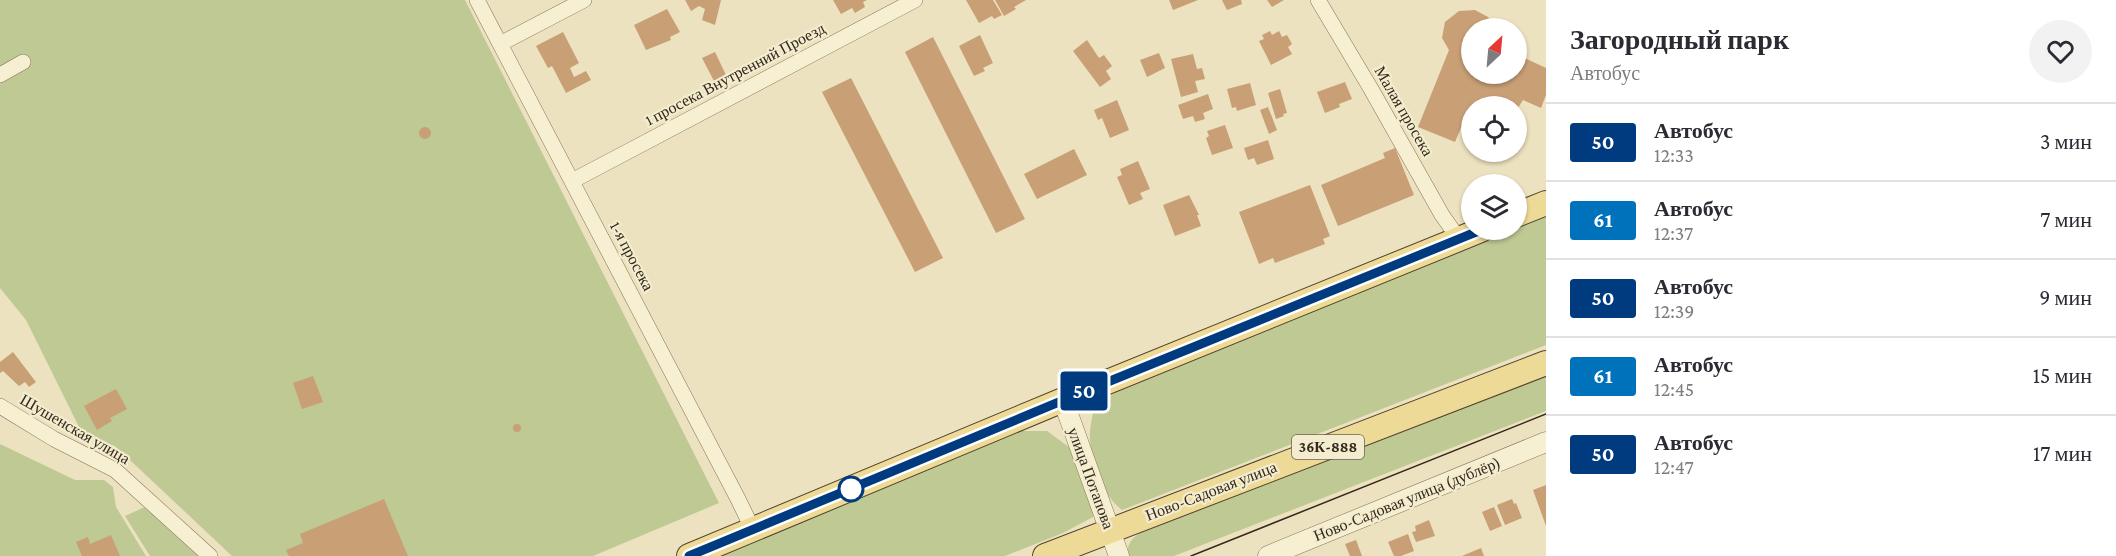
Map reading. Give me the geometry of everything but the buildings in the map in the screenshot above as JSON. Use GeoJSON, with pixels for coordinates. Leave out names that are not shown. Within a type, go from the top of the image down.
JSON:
{"type":"FeatureCollection","features":[{"type":"Feature","properties":{"kind":"main road"},"geometry":{"type":"LineString","coordinates":[[1527,211],[1546,203]]}},
{"type":"Feature","properties":{"kind":"main road"},"geometry":{"type":"LineString","coordinates":[[688,556],[1459,239]]}},
{"type":"Feature","properties":{"kind":"main road","name":"Ново-Садовая улица"},"geometry":{"type":"LineString","coordinates":[[1045,556],[1546,363]]}},
{"type":"Feature","properties":{"kind":"street","name":"1-я просека"},"geometry":{"type":"LineString","coordinates":[[477,0],[753,530]]}},
{"type":"Feature","properties":{"kind":"street"},"geometry":{"type":"LineString","coordinates":[[500,44],[584,0]]}},
{"type":"Feature","properties":{"kind":"street","name":"1 просека Внутренний Проезд"},"geometry":{"type":"LineString","coordinates":[[572,181],[915,0]]}},
{"type":"Feature","properties":{"kind":"street","name":"Малая просека"},"geometry":{"type":"LineString","coordinates":[[1318,0],[1442,215],[1459,239]]}},
{"type":"Feature","properties":{"kind":"street"},"geometry":{"type":"LineString","coordinates":[[0,75],[23,62]]}},
{"type":"Feature","properties":{"kind":"street","name":"улица Потапова"},"geometry":{"type":"LineString","coordinates":[[1063,400],[1119,556]]}},
{"type":"Feature","properties":{"kind":"street","name":"Шушенская улица"},"geometry":{"type":"LineString","coordinates":[[0,406],[54,439],[115,470],[210,556]]}},
{"type":"Feature","properties":{"kind":"street","name":"Ново-Садовая улица (дублёр)"},"geometry":{"type":"LineString","coordinates":[[1268,556],[1546,442]]}},
{"type":"Feature","properties":{"kind":"green space"},"geometry":{"type":"Polygon","coordinates":[[[0,0],[465,0],[719,503],[593,556],[232,556],[115,446],[83,435],[26,320],[0,288],[0,0]]]}},
{"type":"Feature","properties":{"kind":"green space"},"geometry":{"type":"Polygon","coordinates":[[[1546,214],[1546,345],[1122,510],[1109,496],[1099,479],[1093,460],[1090,433],[1094,408],[1117,391],[1484,240],[1527,240],[1527,222],[1546,214]]]}},
{"type":"Feature","properties":{"kind":"green space"},"geometry":{"type":"Polygon","coordinates":[[[1546,369],[1546,411],[1174,556],[1128,556],[1128,547],[1132,540],[1146,530],[1546,369]]]}},
{"type":"Feature","properties":{"kind":"green space"},"geometry":{"type":"Polygon","coordinates":[[[1020,431],[1047,431],[1073,450],[1098,499],[1093,517],[1063,533],[1005,556],[716,556],[1020,431]]]}},
{"type":"Feature","properties":{"kind":"green space"},"geometry":{"type":"Polygon","coordinates":[[[0,444],[75,480],[104,480],[113,487],[116,507],[146,556],[0,556],[0,444]]]}},
{"type":"Feature","properties":{"kind":"green space"},"geometry":{"type":"Polygon","coordinates":[[[147,506],[199,556],[150,556],[125,516],[147,506]]]}},
{"type":"Feature","properties":{"kind":"tram line"},"geometry":{"type":"LineString","coordinates":[[1191,556],[1546,414]]}},
{"type":"Feature","properties":{"kind":"bus line","name":"50"},"geometry":{"type":"LineString","coordinates":[[689,556],[1461,238]]}}]}
